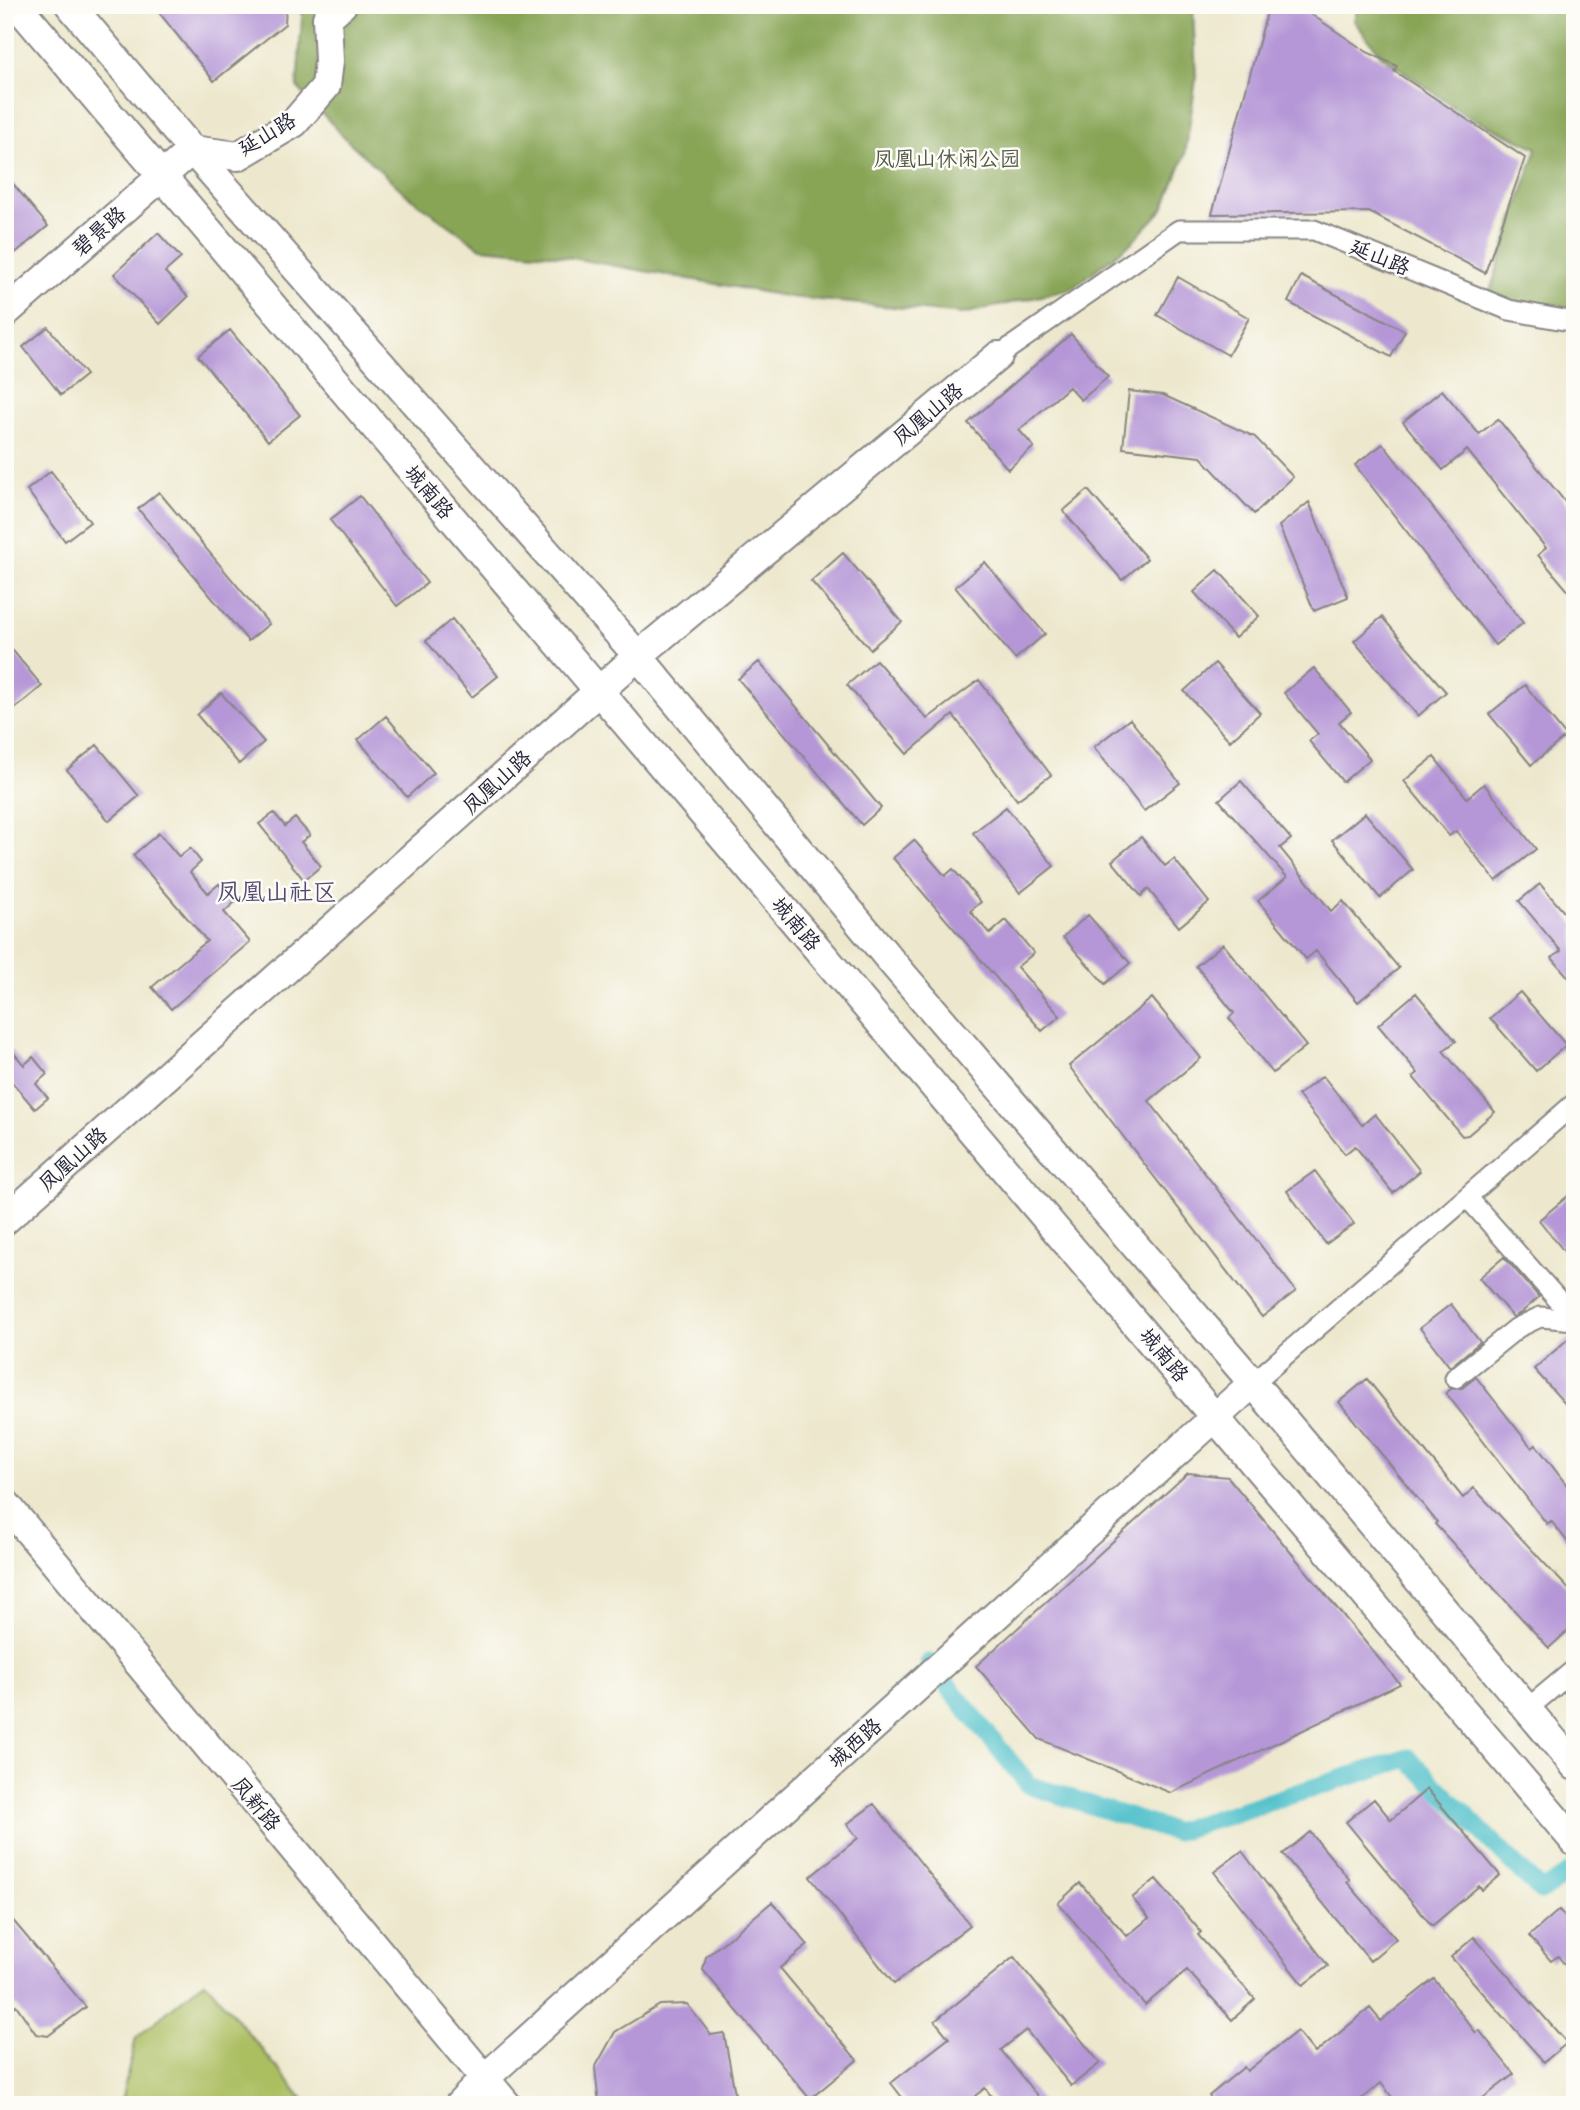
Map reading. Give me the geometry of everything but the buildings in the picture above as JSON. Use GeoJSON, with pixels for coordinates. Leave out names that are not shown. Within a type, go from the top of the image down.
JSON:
{"type":"FeatureCollection","features":[{"type":"Feature","properties":{"kind":"main road","name":"城南路"},"geometry":{"type":"LineString","coordinates":[[17,5],[1569,1836]]}},
{"type":"Feature","properties":{"kind":"main road"},"geometry":{"type":"LineString","coordinates":[[70,5],[192,150],[638,656],[900,971],[1253,1383],[1575,1766]]}},
{"type":"Feature","properties":{"kind":"main road","name":"延山路"},"geometry":{"type":"LineString","coordinates":[[192,150],[238,156],[294,123],[326,86],[329,61],[327,19],[341,5]]}},
{"type":"Feature","properties":{"kind":"main road","name":"碧景路"},"geometry":{"type":"LineString","coordinates":[[5,313],[192,150]]}},
{"type":"Feature","properties":{"kind":"main road","name":"凤凰山路"},"geometry":{"type":"LineString","coordinates":[[5,1220],[638,656],[998,356]]}},
{"type":"Feature","properties":{"kind":"main road","name":"城西路"},"geometry":{"type":"LineString","coordinates":[[459,2105],[484,2079],[1253,1383]]}},
{"type":"Feature","properties":{"kind":"main road","name":"凤新路"},"geometry":{"type":"LineString","coordinates":[[5,1503],[507,2105]]}},
{"type":"Feature","properties":{"kind":"street","name":"延山路"},"geometry":{"type":"LineString","coordinates":[[998,356],[1179,230],[1314,230],[1509,310],[1575,322]]}},
{"type":"Feature","properties":{"kind":"street"},"geometry":{"type":"LineString","coordinates":[[1253,1383],[1575,1102]]}},
{"type":"Feature","properties":{"kind":"street"},"geometry":{"type":"LineString","coordinates":[[1467,1196],[1575,1320]]}},
{"type":"Feature","properties":{"kind":"street"},"geometry":{"type":"LineString","coordinates":[[1455,1378],[1517,1328],[1540,1317],[1575,1320]]}},
{"type":"Feature","properties":{"kind":"street"},"geometry":{"type":"LineString","coordinates":[[1527,1709],[1575,1669]]}},
{"type":"Feature","properties":{"kind":"green space","name":"凤凰山休闲公园"},"geometry":{"type":"Polygon","coordinates":[[[303,5],[1193,5],[1196,79],[1185,156],[1163,209],[1131,243],[1071,289],[963,314],[790,297],[549,254],[481,248],[408,196],[348,141],[297,87],[303,5]]]}},
{"type":"Feature","properties":{"kind":"green space"},"geometry":{"type":"Polygon","coordinates":[[[1358,5],[1575,5],[1575,320],[1488,297],[1537,148],[1465,115],[1381,55],[1354,21],[1358,5]]]}},
{"type":"Feature","properties":{"kind":"green space"},"geometry":{"type":"Polygon","coordinates":[[[204,1981],[308,2105],[120,2105],[136,2038],[204,1981]]]}},
{"type":"Feature","properties":{"kind":"waterway"},"geometry":{"type":"LineString","coordinates":[[929,1663],[1029,1785],[1174,1832],[1408,1758],[1541,1891],[1575,1870]]}},
{"type":"Feature","properties":{"kind":"district","name":"凤凰山社区"},"geometry":{"type":"Point","coordinates":[277,892]}}]}
